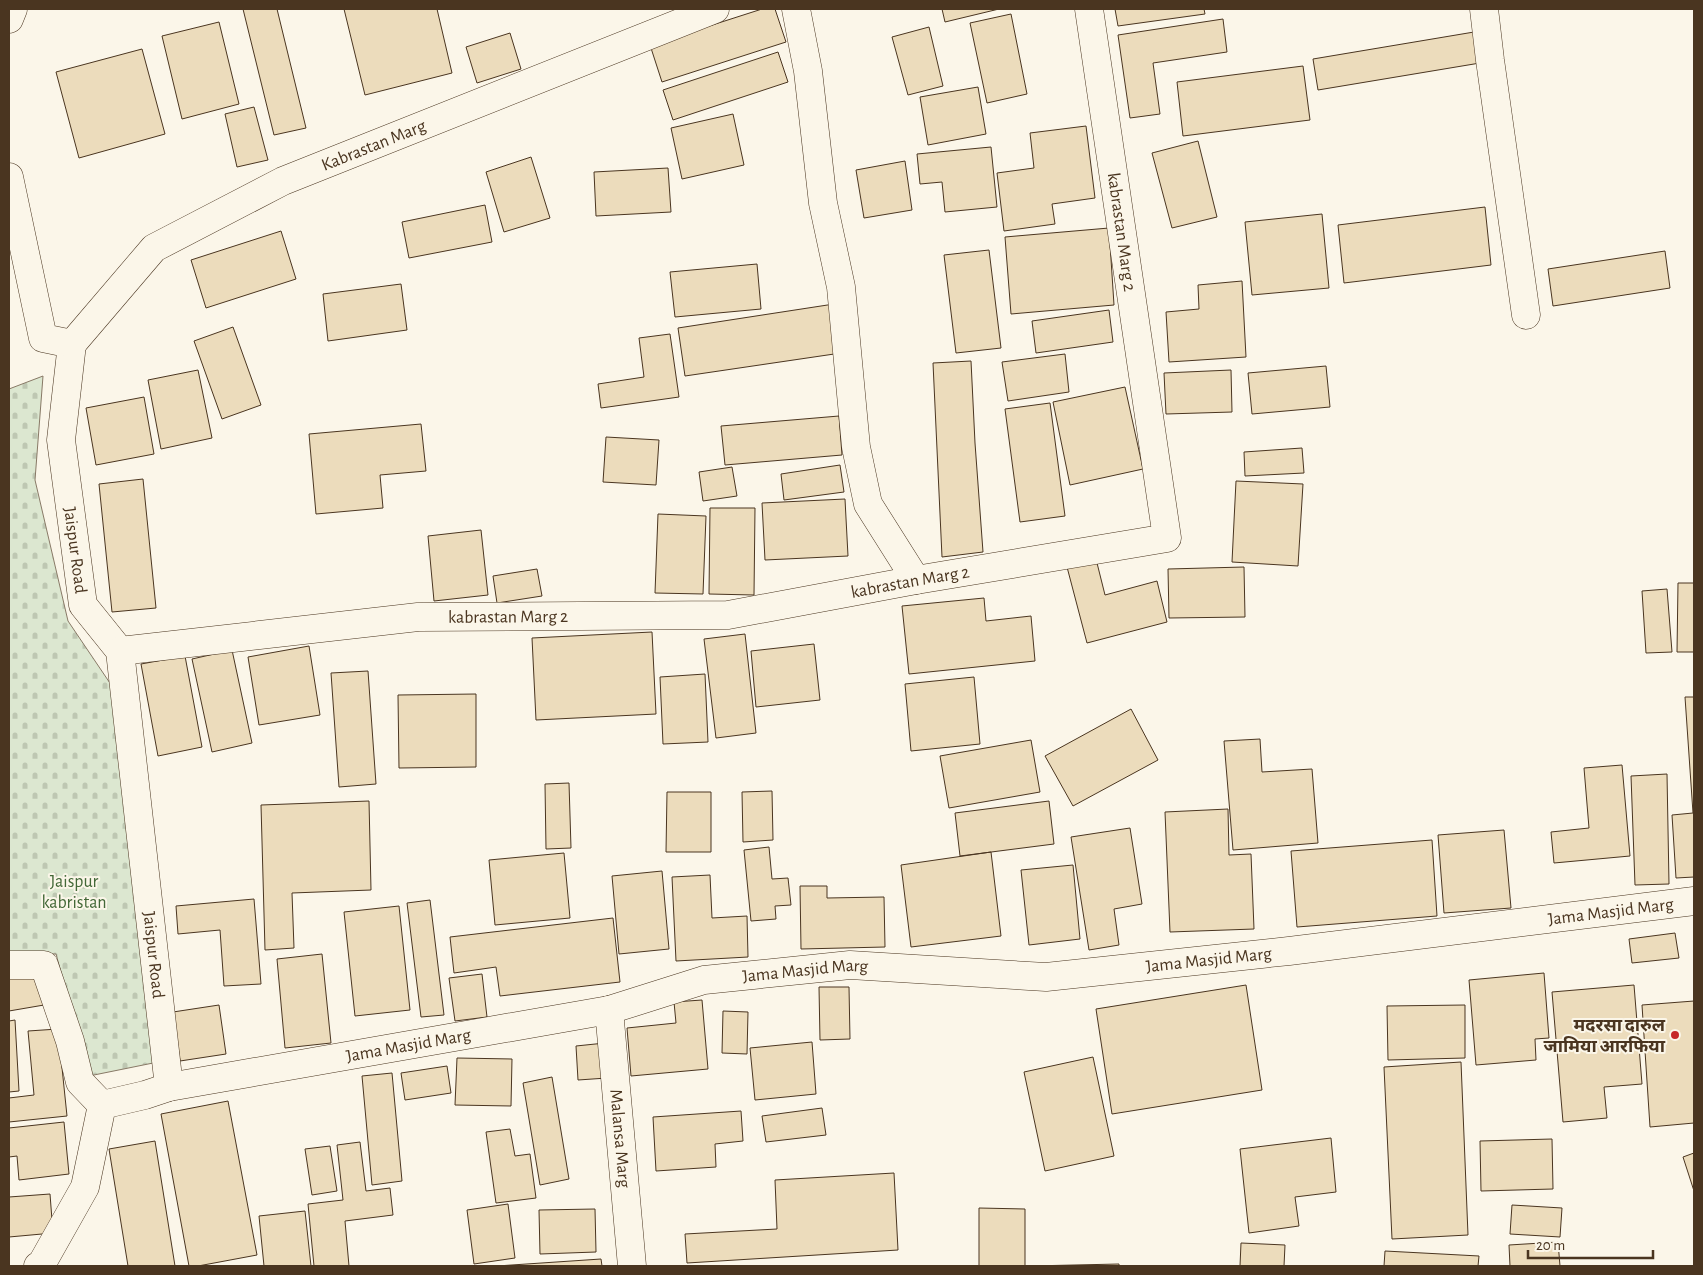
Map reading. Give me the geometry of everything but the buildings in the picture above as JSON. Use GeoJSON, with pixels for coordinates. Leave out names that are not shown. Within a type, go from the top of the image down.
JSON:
{"type":"FeatureCollection","features":[{"type":"Feature","properties":{"kind":"street"},"geometry":{"type":"LineString","coordinates":[[9,19],[13,9]]}},
{"type":"Feature","properties":{"kind":"street","name":"Kabrastan Marg"},"geometry":{"type":"LineString","coordinates":[[72,344],[154,248],[283,181],[715,9]]}},
{"type":"Feature","properties":{"kind":"street"},"geometry":{"type":"LineString","coordinates":[[796,9],[808,71],[823,203],[841,286],[856,447],[868,504],[916,580]]}},
{"type":"Feature","properties":{"kind":"street","name":"kabrastan Marg 2"},"geometry":{"type":"LineString","coordinates":[[120,651],[418,617],[728,615],[916,580],[1167,538],[1088,9]]}},
{"type":"Feature","properties":{"kind":"street"},"geometry":{"type":"LineString","coordinates":[[1484,9],[1526,316]]}},
{"type":"Feature","properties":{"kind":"street"},"geometry":{"type":"LineString","coordinates":[[9,177],[43,338],[72,344]]}},
{"type":"Feature","properties":{"kind":"street","name":"Jaispur Road"},"geometry":{"type":"LineString","coordinates":[[72,344],[61,440],[83,605],[120,651],[169,1087]]}},
{"type":"Feature","properties":{"kind":"street","name":"Jama Masjid Marg"},"geometry":{"type":"LineString","coordinates":[[102,1105],[169,1087],[609,1010],[704,980],[850,965],[1046,977],[1299,950],[1694,901]]}},
{"type":"Feature","properties":{"kind":"street"},"geometry":{"type":"LineString","coordinates":[[9,965],[44,964],[70,1041],[80,1082],[102,1105],[85,1188],[41,1265],[38,1266]]}},
{"type":"Feature","properties":{"kind":"street","name":"Malansa Marg"},"geometry":{"type":"LineString","coordinates":[[609,1010],[632,1266]]}},
{"type":"Feature","properties":{"kind":"green space","name":"Jaispur kabristan"},"geometry":{"type":"Polygon","coordinates":[[[43,376],[35,480],[68,621],[116,692],[158,1062],[89,1076],[56,954],[9,955],[9,389],[43,376]]]}},
{"type":"Feature","properties":{"kind":"place","name":"मदरसा दारुल जामिया आरफिया"},"geometry":{"type":"Point","coordinates":[1675,1035]}}]}
